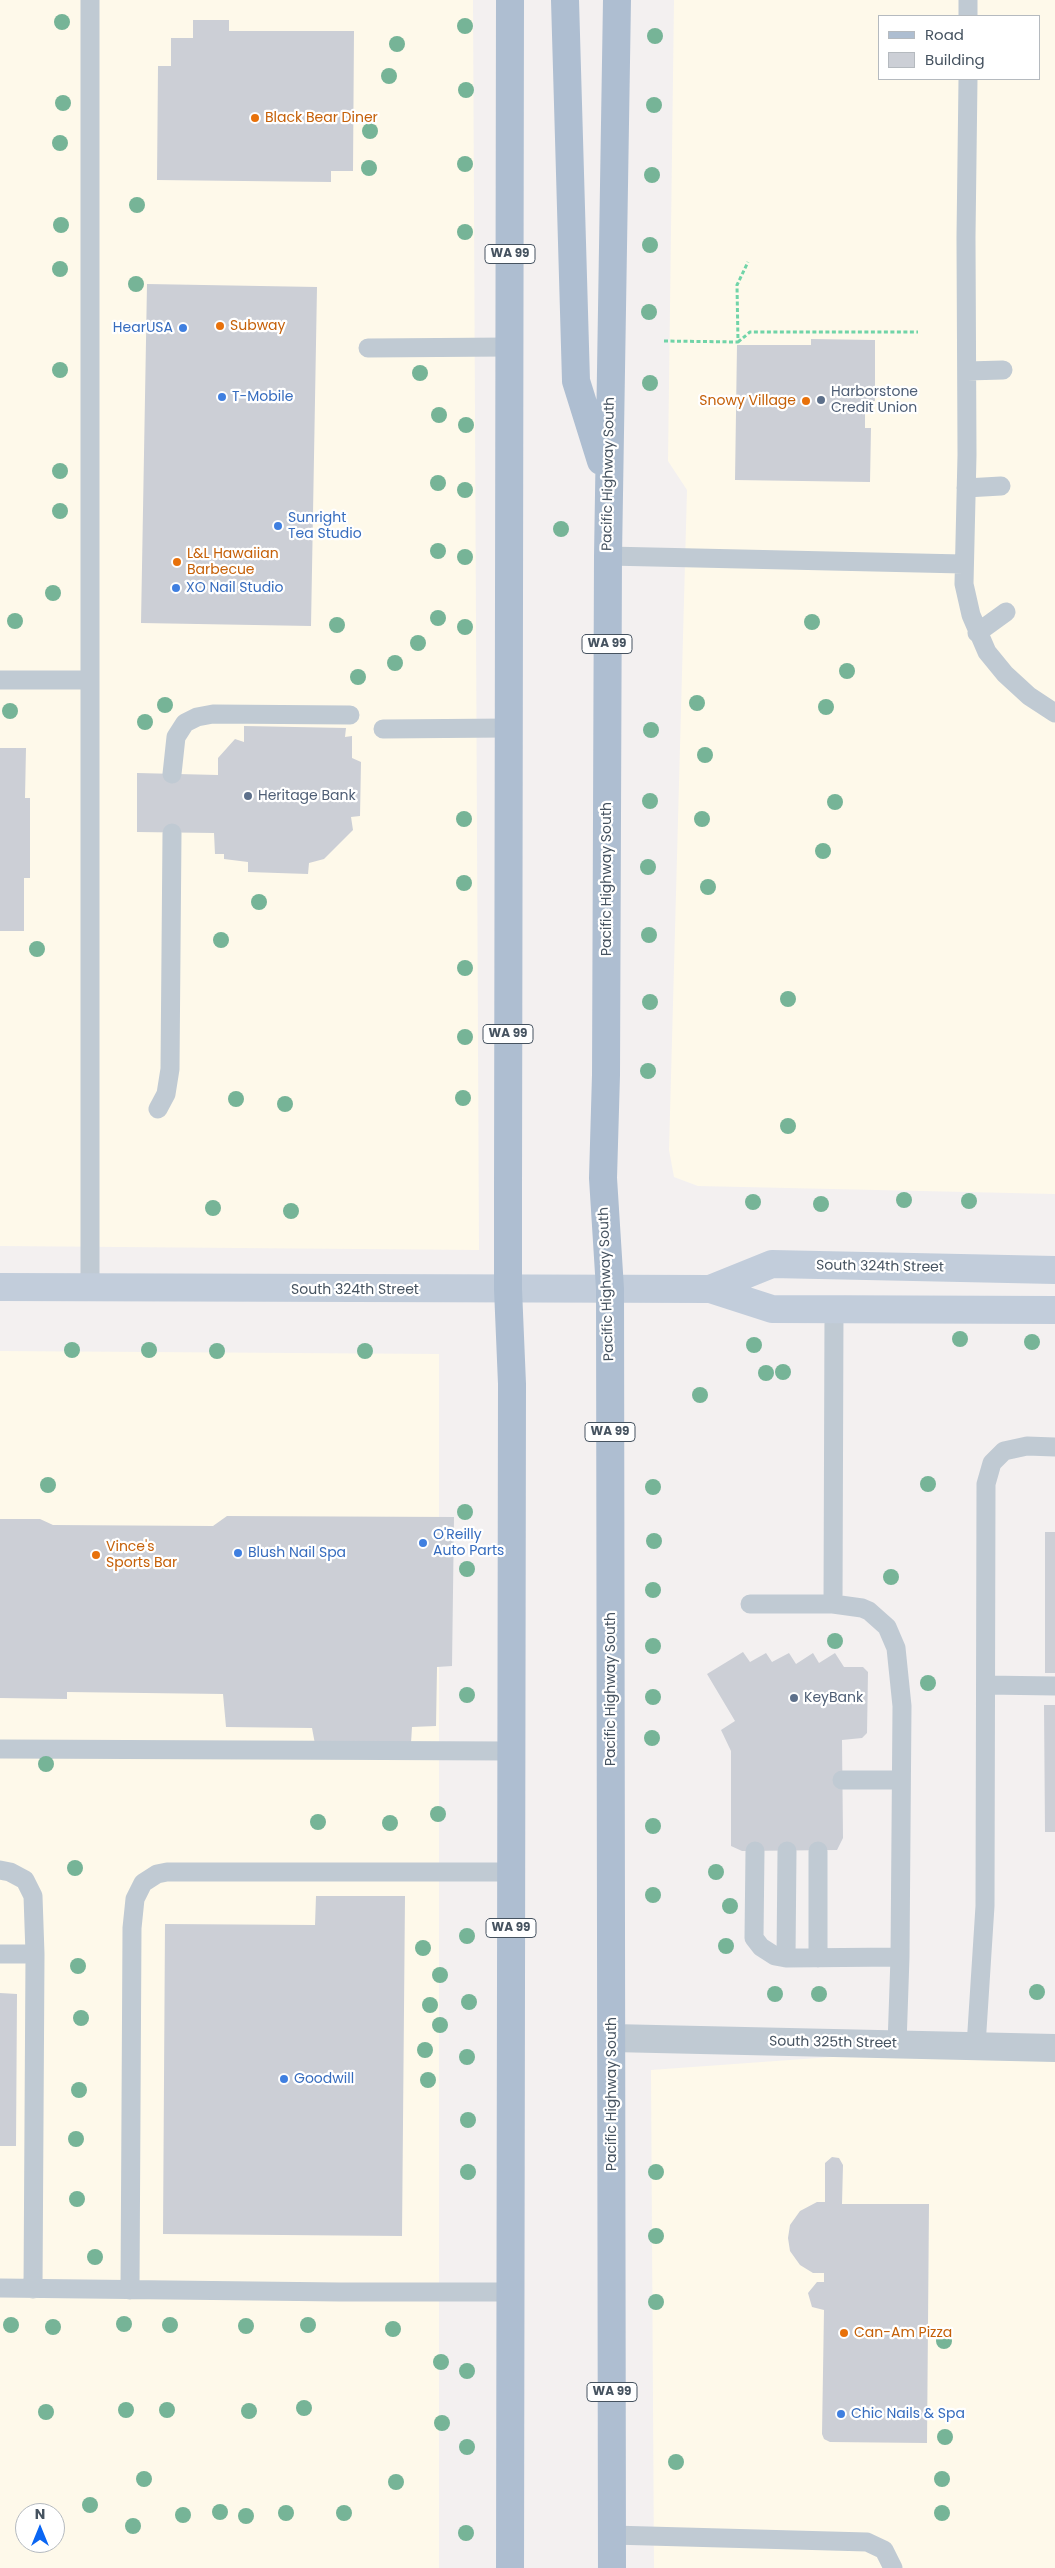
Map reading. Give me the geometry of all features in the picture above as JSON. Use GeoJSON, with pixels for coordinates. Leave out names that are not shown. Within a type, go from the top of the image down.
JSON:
{"type":"FeatureCollection","features":[{"type":"Feature","properties":{"kind":"main road","name":"WA 99"},"geometry":{"type":"LineString","coordinates":[[510,0],[508,728],[508,1289],[512,1384],[510,1751],[512,2292],[510,2568]]}},
{"type":"Feature","properties":{"kind":"main road"},"geometry":{"type":"LineString","coordinates":[[565,0],[576,381],[608,487]]}},
{"type":"Feature","properties":{"kind":"main road","name":"Pacific Highway South"},"geometry":{"type":"LineString","coordinates":[[612,2568],[610,1289],[603,1178],[606,1065],[608,487],[617,0]]}},
{"type":"Feature","properties":{"kind":"street","name":"South 324th Street"},"geometry":{"type":"LineString","coordinates":[[710,1290],[772,1264],[1055,1270]]}},
{"type":"Feature","properties":{"kind":"street","name":"South 324th Street"},"geometry":{"type":"LineString","coordinates":[[0,1287],[710,1290],[772,1309],[1055,1310]]}},
{"type":"Feature","properties":{"kind":"street","name":"South 325th Street"},"geometry":{"type":"LineString","coordinates":[[612,2038],[1055,2048]]}},
{"type":"Feature","properties":{"kind":"lane"},"geometry":{"type":"LineString","coordinates":[[90,0],[90,1287]]}},
{"type":"Feature","properties":{"kind":"lane"},"geometry":{"type":"LineString","coordinates":[[968,0],[968,15]]}},
{"type":"Feature","properties":{"kind":"lane"},"geometry":{"type":"LineString","coordinates":[[968,80],[966,488],[963,564],[966,601],[977,632],[987,652],[1005,674],[1029,696],[1055,713]]}},
{"type":"Feature","properties":{"kind":"lane"},"geometry":{"type":"LineString","coordinates":[[368,348],[509,347]]}},
{"type":"Feature","properties":{"kind":"lane"},"geometry":{"type":"LineString","coordinates":[[966,371],[1003,370]]}},
{"type":"Feature","properties":{"kind":"lane"},"geometry":{"type":"LineString","coordinates":[[966,488],[1000,486]]}},
{"type":"Feature","properties":{"kind":"lane"},"geometry":{"type":"LineString","coordinates":[[608,556],[963,564]]}},
{"type":"Feature","properties":{"kind":"lane"},"geometry":{"type":"LineString","coordinates":[[977,632],[1006,612]]}},
{"type":"Feature","properties":{"kind":"lane"},"geometry":{"type":"LineString","coordinates":[[0,680],[90,680]]}},
{"type":"Feature","properties":{"kind":"lane"},"geometry":{"type":"LineString","coordinates":[[172,774],[176,737],[185,723],[197,717],[213,714],[350,715]]}},
{"type":"Feature","properties":{"kind":"lane"},"geometry":{"type":"LineString","coordinates":[[383,729],[508,728]]}},
{"type":"Feature","properties":{"kind":"lane"},"geometry":{"type":"LineString","coordinates":[[158,1109],[166,1094],[170,1069],[172,833]]}},
{"type":"Feature","properties":{"kind":"lane"},"geometry":{"type":"LineString","coordinates":[[833,1604],[834,1310]]}},
{"type":"Feature","properties":{"kind":"lane"},"geometry":{"type":"LineString","coordinates":[[976,2046],[985,1906],[986,1484],[989,1470],[997,1456],[1010,1448],[1055,1446]]}},
{"type":"Feature","properties":{"kind":"lane"},"geometry":{"type":"LineString","coordinates":[[750,1604],[833,1604],[869,1611],[887,1627],[896,1648],[902,1698],[898,2045]]}},
{"type":"Feature","properties":{"kind":"lane"},"geometry":{"type":"LineString","coordinates":[[986,1685],[1055,1686]]}},
{"type":"Feature","properties":{"kind":"lane"},"geometry":{"type":"LineString","coordinates":[[0,1749],[510,1751]]}},
{"type":"Feature","properties":{"kind":"lane"},"geometry":{"type":"LineString","coordinates":[[842,1780],[900,1780]]}},
{"type":"Feature","properties":{"kind":"lane"},"geometry":{"type":"LineString","coordinates":[[755,1851],[754,1938],[768,1952],[786,1958],[900,1956]]}},
{"type":"Feature","properties":{"kind":"lane"},"geometry":{"type":"LineString","coordinates":[[786,1851],[786,1958]]}},
{"type":"Feature","properties":{"kind":"lane"},"geometry":{"type":"LineString","coordinates":[[818,1851],[818,1958]]}},
{"type":"Feature","properties":{"kind":"lane"},"geometry":{"type":"LineString","coordinates":[[0,1870],[18,1875],[30,1889],[33,1896],[35,1954],[33,2289]]}},
{"type":"Feature","properties":{"kind":"lane"},"geometry":{"type":"LineString","coordinates":[[130,2290],[132,1928],[135,1898],[143,1883],[157,1874],[167,1872],[510,1872]]}},
{"type":"Feature","properties":{"kind":"lane"},"geometry":{"type":"LineString","coordinates":[[0,1954],[35,1954]]}},
{"type":"Feature","properties":{"kind":"lane"},"geometry":{"type":"LineString","coordinates":[[0,2288],[512,2292]]}},
{"type":"Feature","properties":{"kind":"lane"},"geometry":{"type":"LineString","coordinates":[[612,2535],[867,2542],[884,2550],[893,2568]]}},
{"type":"Feature","properties":{"kind":"path"},"geometry":{"type":"LineString","coordinates":[[738,342],[737,285],[748,262]]}},
{"type":"Feature","properties":{"kind":"path"},"geometry":{"type":"LineString","coordinates":[[664,341],[738,342],[750,332],[918,332]]}},
{"type":"Feature","properties":{"kind":"shaded area"},"geometry":{"type":"Polygon","coordinates":[[[0,0],[473,0],[479,1250],[0,1246],[0,0]]]}},
{"type":"Feature","properties":{"kind":"shaded area"},"geometry":{"type":"Polygon","coordinates":[[[674,0],[1055,0],[1055,1194],[698,1186],[674,1177],[669,1150],[687,490],[668,461],[674,0]]]}},
{"type":"Feature","properties":{"kind":"shaded area"},"geometry":{"type":"Polygon","coordinates":[[[0,1351],[439,1354],[439,2568],[0,2568],[0,1351]]]}},
{"type":"Feature","properties":{"kind":"shaded area"},"geometry":{"type":"Polygon","coordinates":[[[984,2046],[1055,2047],[1055,2568],[654,2568],[651,2070],[984,2046]]]}},
{"type":"Feature","properties":{"kind":"building","name":"Black Bear Diner"},"geometry":{"type":"Polygon","coordinates":[[[193,20],[229,20],[229,31],[354,31],[353,171],[331,171],[331,182],[157,180],[158,66],[171,66],[171,38],[193,38],[193,20]]]}},
{"type":"Feature","properties":{"kind":"building"},"geometry":{"type":"Polygon","coordinates":[[[147,284],[317,287],[311,626],[141,623],[147,284]]]}},
{"type":"Feature","properties":{"kind":"building"},"geometry":{"type":"Polygon","coordinates":[[[811,339],[875,340],[875,401],[865,401],[865,428],[871,428],[870,482],[735,480],[737,345],[811,345],[811,339]]]}},
{"type":"Feature","properties":{"kind":"building","name":"Heritage Bank"},"geometry":{"type":"Polygon","coordinates":[[[244,726],[346,728],[345,737],[352,736],[352,758],[361,762],[360,816],[351,817],[353,830],[324,859],[309,863],[308,874],[248,872],[248,862],[224,859],[224,854],[215,854],[214,833],[137,832],[137,773],[218,775],[218,758],[235,739],[244,742],[244,726]]]}},
{"type":"Feature","properties":{"kind":"building"},"geometry":{"type":"Polygon","coordinates":[[[0,748],[26,748],[25,798],[30,798],[30,878],[24,878],[24,931],[0,931],[0,748]]]}},
{"type":"Feature","properties":{"kind":"building"},"geometry":{"type":"Polygon","coordinates":[[[227,1516],[454,1517],[452,1666],[437,1667],[436,1726],[412,1727],[411,1743],[315,1744],[312,1728],[226,1727],[223,1694],[67,1692],[67,1699],[0,1698],[0,1519],[40,1519],[53,1525],[213,1526],[227,1516]]]}},
{"type":"Feature","properties":{"kind":"building"},"geometry":{"type":"Polygon","coordinates":[[[1045,1532],[1055,1532],[1055,1673],[1045,1673],[1045,1532]]]}},
{"type":"Feature","properties":{"kind":"building"},"geometry":{"type":"Polygon","coordinates":[[[743,1652],[750,1662],[766,1653],[772,1662],[789,1653],[796,1664],[813,1653],[819,1663],[835,1653],[844,1667],[863,1667],[868,1672],[867,1733],[862,1738],[842,1740],[843,1838],[837,1850],[742,1851],[731,1846],[731,1751],[721,1730],[735,1721],[707,1674],[743,1652]]]}},
{"type":"Feature","properties":{"kind":"building"},"geometry":{"type":"Polygon","coordinates":[[[1044,1705],[1055,1705],[1055,1832],[1045,1832],[1044,1705]]]}},
{"type":"Feature","properties":{"kind":"building","name":"Goodwill"},"geometry":{"type":"Polygon","coordinates":[[[316,1896],[405,1896],[402,2236],[163,2234],[165,1924],[315,1925],[316,1896]]]}},
{"type":"Feature","properties":{"kind":"building"},"geometry":{"type":"Polygon","coordinates":[[[0,1993],[17,1994],[16,2146],[0,2146],[0,1993]]]}},
{"type":"Feature","properties":{"kind":"building"},"geometry":{"type":"Polygon","coordinates":[[[832,2157],[839,2158],[843,2165],[842,2204],[929,2204],[927,2443],[830,2442],[824,2439],[822,2434],[824,2310],[812,2307],[808,2293],[817,2282],[824,2282],[824,2273],[813,2273],[800,2265],[790,2251],[788,2238],[790,2225],[800,2211],[817,2202],[825,2202],[825,2163],[832,2157]]]}},
{"type":"Feature","properties":{"kind":"place","name":"Black Bear Diner"},"geometry":{"type":"Point","coordinates":[255,118]}},
{"type":"Feature","properties":{"kind":"place","name":"Subway"},"geometry":{"type":"Point","coordinates":[220,326]}},
{"type":"Feature","properties":{"kind":"place","name":"HearUSA"},"geometry":{"type":"Point","coordinates":[183,328]}},
{"type":"Feature","properties":{"kind":"place","name":"T-Mobile"},"geometry":{"type":"Point","coordinates":[222,397]}},
{"type":"Feature","properties":{"kind":"place","name":"Harborstone Credit Union"},"geometry":{"type":"Point","coordinates":[821,400]}},
{"type":"Feature","properties":{"kind":"place","name":"Snowy Village"},"geometry":{"type":"Point","coordinates":[806,401]}},
{"type":"Feature","properties":{"kind":"place","name":"Sunright Tea Studio"},"geometry":{"type":"Point","coordinates":[278,526]}},
{"type":"Feature","properties":{"kind":"place","name":"L&L Hawaiian Barbecue"},"geometry":{"type":"Point","coordinates":[177,562]}},
{"type":"Feature","properties":{"kind":"place","name":"XO Nail Studio"},"geometry":{"type":"Point","coordinates":[176,588]}},
{"type":"Feature","properties":{"kind":"place","name":"Heritage Bank"},"geometry":{"type":"Point","coordinates":[248,796]}},
{"type":"Feature","properties":{"kind":"place","name":"O'Reilly Auto Parts"},"geometry":{"type":"Point","coordinates":[423,1543]}},
{"type":"Feature","properties":{"kind":"place","name":"Blush Nail Spa"},"geometry":{"type":"Point","coordinates":[238,1553]}},
{"type":"Feature","properties":{"kind":"place","name":"Vince's Sports Bar"},"geometry":{"type":"Point","coordinates":[96,1555]}},
{"type":"Feature","properties":{"kind":"place","name":"KeyBank"},"geometry":{"type":"Point","coordinates":[794,1698]}},
{"type":"Feature","properties":{"kind":"place","name":"Goodwill"},"geometry":{"type":"Point","coordinates":[284,2079]}},
{"type":"Feature","properties":{"kind":"place","name":"Can-Am Pizza"},"geometry":{"type":"Point","coordinates":[844,2333]}},
{"type":"Feature","properties":{"kind":"place","name":"Chic Nails & Spa"},"geometry":{"type":"Point","coordinates":[841,2414]}}]}
